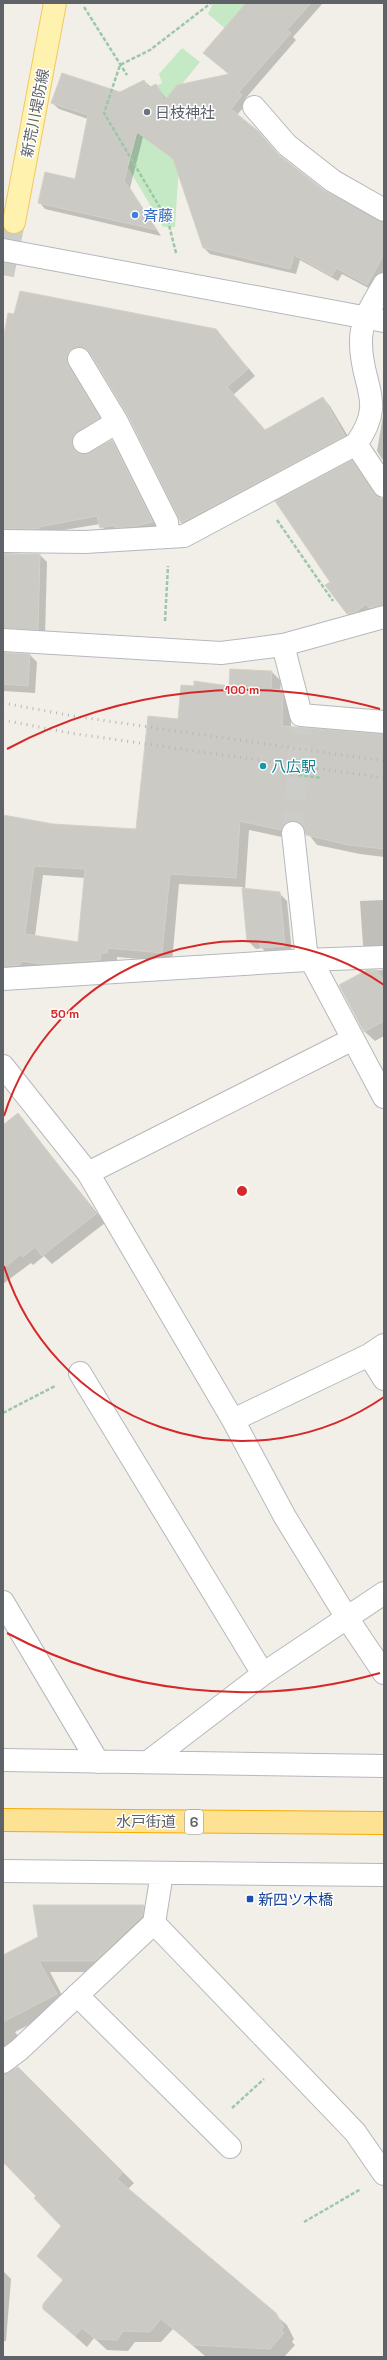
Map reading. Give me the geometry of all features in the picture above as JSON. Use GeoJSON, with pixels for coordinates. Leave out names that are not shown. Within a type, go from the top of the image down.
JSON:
{"type":"FeatureCollection","features":[{"type":"Feature","properties":{"kind":"highway","name":"水戸街道"},"geometry":{"type":"LineString","coordinates":[[3,1820],[384,1823]]}},
{"type":"Feature","properties":{"kind":"main road","name":"新荒川堤防線"},"geometry":{"type":"LineString","coordinates":[[14,222],[55,3]]}},
{"type":"Feature","properties":{"kind":"street"},"geometry":{"type":"LineString","coordinates":[[254,107],[287,145],[333,181],[384,210]]}},
{"type":"Feature","properties":{"kind":"street"},"geometry":{"type":"LineString","coordinates":[[3,250],[375,319]]}},
{"type":"Feature","properties":{"kind":"street"},"geometry":{"type":"LineString","coordinates":[[3,541],[85,542],[184,536],[356,444],[368,428],[374,407],[360,344],[375,319],[384,284]]}},
{"type":"Feature","properties":{"kind":"street"},"geometry":{"type":"LineString","coordinates":[[78,359],[117,422],[167,522],[169,536]]}},
{"type":"Feature","properties":{"kind":"street"},"geometry":{"type":"LineString","coordinates":[[84,442],[117,422]]}},
{"type":"Feature","properties":{"kind":"street"},"geometry":{"type":"LineString","coordinates":[[356,444],[384,486]]}},
{"type":"Feature","properties":{"kind":"street"},"geometry":{"type":"LineString","coordinates":[[3,640],[221,653],[283,645],[384,617]]}},
{"type":"Feature","properties":{"kind":"street"},"geometry":{"type":"LineString","coordinates":[[283,645],[301,722],[384,722]]}},
{"type":"Feature","properties":{"kind":"street"},"geometry":{"type":"LineString","coordinates":[[294,832],[309,960],[384,1097]]}},
{"type":"Feature","properties":{"kind":"street"},"geometry":{"type":"LineString","coordinates":[[3,979],[309,960],[384,957]]}},
{"type":"Feature","properties":{"kind":"street"},"geometry":{"type":"LineString","coordinates":[[88,1172],[353,1039]]}},
{"type":"Feature","properties":{"kind":"street"},"geometry":{"type":"LineString","coordinates":[[7,1080],[88,1172],[233,1420],[285,1517],[347,1618],[384,1672]]}},
{"type":"Feature","properties":{"kind":"street"},"geometry":{"type":"LineString","coordinates":[[233,1420],[376,1350],[384,1378]]}},
{"type":"Feature","properties":{"kind":"street"},"geometry":{"type":"LineString","coordinates":[[80,1373],[262,1674]]}},
{"type":"Feature","properties":{"kind":"street"},"geometry":{"type":"LineString","coordinates":[[148,1762],[262,1674],[384,1593]]}},
{"type":"Feature","properties":{"kind":"street"},"geometry":{"type":"LineString","coordinates":[[3,1602],[98,1762]]}},
{"type":"Feature","properties":{"kind":"street"},"geometry":{"type":"LineString","coordinates":[[3,1760],[384,1766]]}},
{"type":"Feature","properties":{"kind":"street"},"geometry":{"type":"LineString","coordinates":[[3,1871],[384,1875]]}},
{"type":"Feature","properties":{"kind":"street"},"geometry":{"type":"LineString","coordinates":[[3,2062],[19,2050],[154,1923],[162,1873]]}},
{"type":"Feature","properties":{"kind":"street"},"geometry":{"type":"LineString","coordinates":[[154,1923],[284,2060],[356,2132],[384,2174]]}},
{"type":"Feature","properties":{"kind":"street"},"geometry":{"type":"LineString","coordinates":[[77,1996],[230,2147]]}},
{"type":"Feature","properties":{"kind":"path"},"geometry":{"type":"LineString","coordinates":[[82,3],[127,75]]}},
{"type":"Feature","properties":{"kind":"path"},"geometry":{"type":"LineString","coordinates":[[178,259],[168,221],[104,113],[120,66],[150,50],[211,3]]}},
{"type":"Feature","properties":{"kind":"path"},"geometry":{"type":"LineString","coordinates":[[262,495],[287,537],[350,626]]}},
{"type":"Feature","properties":{"kind":"path"},"geometry":{"type":"LineString","coordinates":[[164,649],[169,536]]}},
{"type":"Feature","properties":{"kind":"path"},"geometry":{"type":"LineString","coordinates":[[298,775],[321,778]]}},
{"type":"Feature","properties":{"kind":"path"},"geometry":{"type":"LineString","coordinates":[[3,1413],[80,1373]]}},
{"type":"Feature","properties":{"kind":"path"},"geometry":{"type":"LineString","coordinates":[[212,2128],[284,2060]]}},
{"type":"Feature","properties":{"kind":"path"},"geometry":{"type":"LineString","coordinates":[[304,2222],[364,2188]]}},
{"type":"Feature","properties":{"kind":"green space"},"geometry":{"type":"Polygon","coordinates":[[[213,3],[250,3],[227,30],[208,14],[213,3]]]}},
{"type":"Feature","properties":{"kind":"green space"},"geometry":{"type":"Polygon","coordinates":[[[182,48],[200,62],[172,96],[181,132],[175,227],[163,227],[113,142],[120,104],[162,83],[159,74],[182,48]]]}},
{"type":"Feature","properties":{"kind":"building"},"geometry":{"type":"Polygon","coordinates":[[[246,3],[311,3],[287,30],[291,33],[239,92],[242,95],[231,109],[258,131],[279,155],[325,191],[384,222],[384,254],[367,285],[336,268],[332,276],[294,255],[290,269],[203,248],[173,159],[137,132],[124,181],[157,230],[38,203],[45,172],[75,179],[88,115],[51,103],[62,73],[120,92],[144,80],[148,88],[156,84],[165,100],[177,85],[229,74],[203,53],[246,3]]]}},
{"type":"Feature","properties":{"kind":"building"},"geometry":{"type":"Polygon","coordinates":[[[20,291],[216,329],[248,369],[227,387],[265,430],[323,397],[345,436],[181,523],[128,416],[90,353],[85,348],[78,347],[72,349],[68,353],[68,365],[100,418],[73,436],[73,448],[78,453],[85,454],[112,440],[153,522],[131,527],[115,528],[115,525],[100,528],[97,516],[39,527],[39,529],[3,529],[3,340],[8,313],[14,314],[20,291]]]}},
{"type":"Feature","properties":{"kind":"building"},"geometry":{"type":"Polygon","coordinates":[[[352,460],[374,493],[384,502],[384,605],[369,608],[366,604],[356,612],[347,614],[325,585],[330,582],[275,501],[352,460]]]}},
{"type":"Feature","properties":{"kind":"building"},"geometry":{"type":"Polygon","coordinates":[[[3,554],[40,554],[38,630],[3,628],[3,554]]]}},
{"type":"Feature","properties":{"kind":"building"},"geometry":{"type":"Polygon","coordinates":[[[3,653],[30,654],[28,686],[3,684],[3,653]]]}},
{"type":"Feature","properties":{"kind":"building"},"geometry":{"type":"Polygon","coordinates":[[[230,669],[272,671],[271,689],[282,690],[282,726],[384,734],[384,849],[349,845],[306,835],[303,826],[298,821],[286,823],[281,830],[240,821],[236,878],[170,874],[162,953],[108,948],[107,953],[101,953],[100,960],[42,964],[21,961],[20,965],[3,966],[3,815],[53,824],[136,829],[148,716],[178,719],[181,685],[194,686],[194,681],[229,686],[230,669]],[[34,866],[25,934],[78,942],[85,869],[34,866]]]}},
{"type":"Feature","properties":{"kind":"building"},"geometry":{"type":"Polygon","coordinates":[[[242,888],[280,892],[285,946],[261,948],[259,941],[247,942],[242,888]]]}},
{"type":"Feature","properties":{"kind":"building"},"geometry":{"type":"Polygon","coordinates":[[[367,970],[377,970],[384,982],[384,1021],[364,1032],[339,985],[367,970]]]}},
{"type":"Feature","properties":{"kind":"building"},"geometry":{"type":"Polygon","coordinates":[[[18,1113],[96,1214],[42,1256],[35,1247],[23,1257],[21,1254],[3,1269],[3,1125],[18,1113]]]}},
{"type":"Feature","properties":{"kind":"building"},"geometry":{"type":"Polygon","coordinates":[[[33,1905],[144,1905],[143,1915],[95,1961],[39,1961],[57,1994],[3,2022],[3,1955],[38,1937],[33,1905]]]}},
{"type":"Feature","properties":{"kind":"building"},"geometry":{"type":"Polygon","coordinates":[[[18,2067],[123,2172],[117,2179],[276,2313],[284,2327],[281,2330],[284,2333],[270,2349],[193,2345],[161,2319],[150,2332],[123,2331],[117,2340],[95,2339],[82,2328],[75,2336],[43,2309],[43,2304],[63,2280],[37,2256],[61,2226],[34,2198],[36,2196],[3,2162],[3,2074],[18,2067]]]}},
{"type":"Feature","properties":{"kind":"tunnel"},"geometry":{"type":"LineString","coordinates":[[3,275],[14,222]]}},
{"type":"Feature","properties":{"kind":"tunnel"},"geometry":{"type":"LineString","coordinates":[[293,833],[301,728]]}},
{"type":"Feature","properties":{"kind":"railway"},"geometry":{"type":"LineString","coordinates":[[3,703],[73,716],[384,761]]}},
{"type":"Feature","properties":{"kind":"railway"},"geometry":{"type":"LineString","coordinates":[[3,720],[70,733],[384,778]]}},
{"type":"Feature","properties":{"kind":"place","name":"日枝神社"},"geometry":{"type":"Point","coordinates":[147,112]}},
{"type":"Feature","properties":{"kind":"place","name":"斉藤"},"geometry":{"type":"Point","coordinates":[135,215]}},
{"type":"Feature","properties":{"kind":"place","name":"八広駅"},"geometry":{"type":"Point","coordinates":[263,766]}},
{"type":"Feature","properties":{"kind":"place","name":"新四ツ木橋"},"geometry":{"type":"Point","coordinates":[250,1899]}}]}
